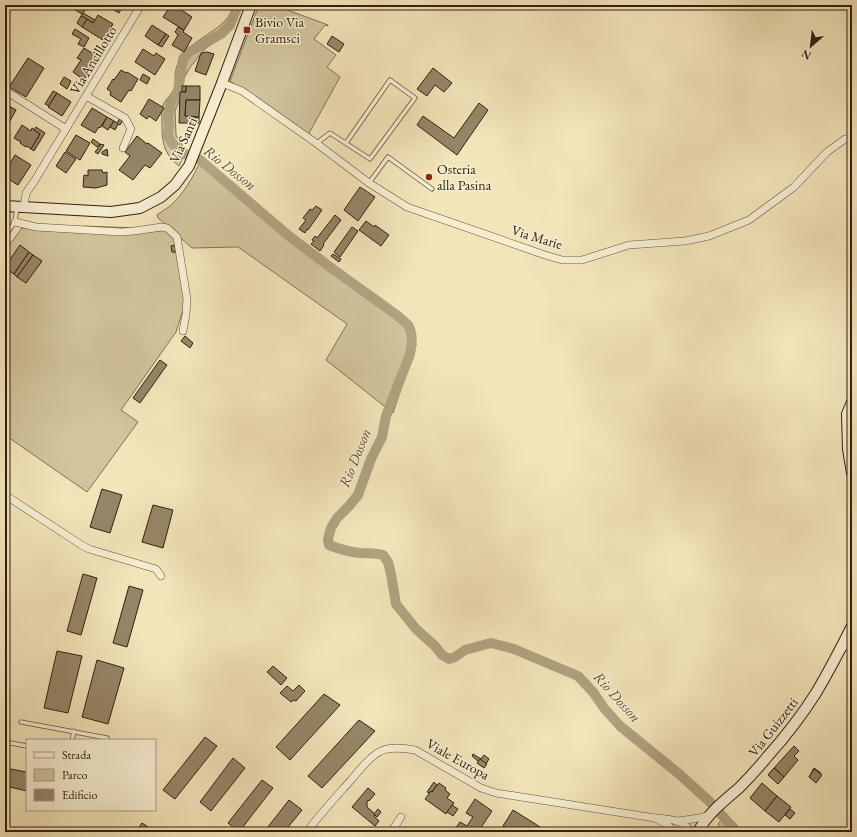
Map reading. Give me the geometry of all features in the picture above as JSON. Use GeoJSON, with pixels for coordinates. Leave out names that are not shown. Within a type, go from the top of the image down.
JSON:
{"type":"FeatureCollection","features":[{"type":"Feature","properties":{"kind":"street","name":"Via Ancillotto"},"geometry":{"type":"LineString","coordinates":[[20,206],[26,193],[141,5]]}},
{"type":"Feature","properties":{"kind":"street","name":"Via Santi"},"geometry":{"type":"LineString","coordinates":[[5,206],[111,212],[140,208],[161,197],[174,185],[189,166],[251,5]]}},
{"type":"Feature","properties":{"kind":"street","name":"Via Marie"},"geometry":{"type":"LineString","coordinates":[[222,83],[242,91],[370,183],[407,207],[562,260],[582,260],[629,245],[685,241],[709,236],[749,220],[794,187],[827,152],[845,139],[852,139]]}},
{"type":"Feature","properties":{"kind":"street"},"geometry":{"type":"LineString","coordinates":[[6,91],[66,129]]}},
{"type":"Feature","properties":{"kind":"street"},"geometry":{"type":"LineString","coordinates":[[86,96],[125,118],[131,129],[123,148]]}},
{"type":"Feature","properties":{"kind":"street"},"geometry":{"type":"LineString","coordinates":[[15,222],[36,227],[107,231],[134,231],[162,226],[167,228],[177,237],[184,278],[187,299],[183,331]]}},
{"type":"Feature","properties":{"kind":"street"},"geometry":{"type":"LineString","coordinates":[[852,402],[847,414],[848,449],[852,473]]}},
{"type":"Feature","properties":{"kind":"street"},"geometry":{"type":"LineString","coordinates":[[5,495],[88,549],[156,569],[162,576]]}},
{"type":"Feature","properties":{"kind":"street","name":"Via Guizzetti"},"geometry":{"type":"LineString","coordinates":[[698,832],[709,815],[757,769],[794,724],[816,693],[852,626]]}},
{"type":"Feature","properties":{"kind":"street"},"geometry":{"type":"LineString","coordinates":[[840,649],[852,640]]}},
{"type":"Feature","properties":{"kind":"street","name":"Viale Europa"},"geometry":{"type":"LineString","coordinates":[[307,832],[317,818],[368,761],[379,752],[391,748],[415,750],[481,788],[496,793],[677,821],[709,815]]}},
{"type":"Feature","properties":{"kind":"street"},"geometry":{"type":"LineString","coordinates":[[391,832],[401,817]]}},
{"type":"Feature","properties":{"kind":"street","name":"Viale Europa"},"geometry":{"type":"LineString","coordinates":[[656,818],[666,823],[674,832]]}},
{"type":"Feature","properties":{"kind":"street"},"geometry":{"type":"LineString","coordinates":[[677,821],[689,828],[691,832]]}},
{"type":"Feature","properties":{"kind":"street"},"geometry":{"type":"LineString","coordinates":[[5,831],[9,832]]}},
{"type":"Feature","properties":{"kind":"lane"},"geometry":{"type":"LineString","coordinates":[[316,144],[330,133],[370,159],[415,98],[390,80],[346,143]]}},
{"type":"Feature","properties":{"kind":"lane"},"geometry":{"type":"LineString","coordinates":[[370,183],[388,158],[432,189]]}},
{"type":"Feature","properties":{"kind":"lane"},"geometry":{"type":"LineString","coordinates":[[5,206],[5,218],[10,228]]}},
{"type":"Feature","properties":{"kind":"lane"},"geometry":{"type":"LineString","coordinates":[[5,236],[15,222],[20,206]]}},
{"type":"Feature","properties":{"kind":"lane"},"geometry":{"type":"LineString","coordinates":[[21,722],[107,738]]}},
{"type":"Feature","properties":{"kind":"lane"},"geometry":{"type":"LineString","coordinates":[[72,739],[74,731]]}},
{"type":"Feature","properties":{"kind":"lane"},"geometry":{"type":"LineString","coordinates":[[5,742],[26,746]]}},
{"type":"Feature","properties":{"kind":"green space"},"geometry":{"type":"Polygon","coordinates":[[[235,5],[241,5],[232,28],[204,50],[191,66],[184,78],[181,96],[175,111],[176,135],[186,151],[179,166],[164,147],[162,130],[163,105],[175,87],[177,65],[181,57],[196,42],[219,27],[231,14],[235,5]]]}},
{"type":"Feature","properties":{"kind":"green space"},"geometry":{"type":"Polygon","coordinates":[[[259,5],[274,5],[328,25],[325,25],[314,39],[336,55],[327,67],[340,77],[308,135],[230,81],[259,5]]]}},
{"type":"Feature","properties":{"kind":"green space"},"geometry":{"type":"Polygon","coordinates":[[[200,162],[274,218],[294,236],[373,294],[412,325],[416,345],[393,413],[326,360],[347,324],[238,247],[192,248],[158,218],[157,215],[175,202],[191,180],[200,162]]]}},
{"type":"Feature","properties":{"kind":"green space"},"geometry":{"type":"Polygon","coordinates":[[[84,226],[164,229],[177,238],[185,292],[184,307],[176,332],[121,410],[138,422],[87,492],[5,435],[5,251],[22,228],[81,231],[84,226]]]}},
{"type":"Feature","properties":{"kind":"green space"},"geometry":{"type":"Polygon","coordinates":[[[726,814],[743,832],[724,832],[718,824],[726,814]]]}},
{"type":"Feature","properties":{"kind":"building"},"geometry":{"type":"Polygon","coordinates":[[[71,5],[79,5],[86,9],[82,14],[70,7],[71,5]]]}},
{"type":"Feature","properties":{"kind":"building"},"geometry":{"type":"Polygon","coordinates":[[[105,5],[126,5],[119,13],[105,5]]]}},
{"type":"Feature","properties":{"kind":"building"},"geometry":{"type":"Polygon","coordinates":[[[171,5],[174,5],[192,17],[184,30],[163,17],[171,5]]]}},
{"type":"Feature","properties":{"kind":"building"},"geometry":{"type":"Polygon","coordinates":[[[201,5],[216,5],[215,9],[201,9],[201,5]]]}},
{"type":"Feature","properties":{"kind":"building"},"geometry":{"type":"Polygon","coordinates":[[[83,13],[95,20],[93,23],[81,16],[83,13]]]}},
{"type":"Feature","properties":{"kind":"building"},"geometry":{"type":"Polygon","coordinates":[[[98,15],[113,24],[103,40],[82,27],[87,19],[93,23],[98,15]]]}},
{"type":"Feature","properties":{"kind":"building"},"geometry":{"type":"Polygon","coordinates":[[[81,16],[87,19],[82,27],[77,23],[81,16]]]}},
{"type":"Feature","properties":{"kind":"building"},"geometry":{"type":"Polygon","coordinates":[[[152,25],[166,34],[158,45],[145,36],[152,25]]]}},
{"type":"Feature","properties":{"kind":"building"},"geometry":{"type":"Polygon","coordinates":[[[178,27],[184,30],[183,32],[192,38],[184,52],[172,45],[178,35],[175,32],[178,27]]]}},
{"type":"Feature","properties":{"kind":"building"},"geometry":{"type":"Polygon","coordinates":[[[75,29],[89,38],[84,47],[78,44],[81,39],[72,34],[75,29]]]}},
{"type":"Feature","properties":{"kind":"building"},"geometry":{"type":"Polygon","coordinates":[[[166,34],[169,36],[162,47],[158,45],[166,34]]]}},
{"type":"Feature","properties":{"kind":"building"},"geometry":{"type":"Polygon","coordinates":[[[332,36],[344,44],[339,52],[327,44],[332,36]]]}},
{"type":"Feature","properties":{"kind":"building"},"geometry":{"type":"Polygon","coordinates":[[[84,48],[99,56],[84,80],[73,72],[81,60],[77,58],[84,48]]]}},
{"type":"Feature","properties":{"kind":"building"},"geometry":{"type":"Polygon","coordinates":[[[143,49],[154,56],[156,53],[165,59],[155,75],[135,62],[143,49]]]}},
{"type":"Feature","properties":{"kind":"building"},"geometry":{"type":"Polygon","coordinates":[[[207,52],[214,54],[206,75],[195,71],[201,53],[207,52]]]}},
{"type":"Feature","properties":{"kind":"building"},"geometry":{"type":"Polygon","coordinates":[[[28,58],[44,68],[26,97],[9,87],[28,58]]]}},
{"type":"Feature","properties":{"kind":"building"},"geometry":{"type":"Polygon","coordinates":[[[433,68],[452,83],[444,92],[435,85],[427,96],[417,89],[433,68]]]}},
{"type":"Feature","properties":{"kind":"building"},"geometry":{"type":"Polygon","coordinates":[[[121,70],[138,79],[131,91],[129,90],[121,102],[110,95],[111,92],[107,89],[121,70]]]}},
{"type":"Feature","properties":{"kind":"building"},"geometry":{"type":"Polygon","coordinates":[[[143,74],[150,78],[147,84],[140,80],[143,74]]]}},
{"type":"Feature","properties":{"kind":"building"},"geometry":{"type":"Polygon","coordinates":[[[64,77],[71,81],[67,89],[60,84],[64,77]]]}},
{"type":"Feature","properties":{"kind":"building"},"geometry":{"type":"Polygon","coordinates":[[[182,86],[186,86],[186,92],[182,92],[182,86]]]}},
{"type":"Feature","properties":{"kind":"building"},"geometry":{"type":"Polygon","coordinates":[[[186,86],[200,86],[200,100],[186,100],[185,116],[199,117],[199,123],[179,123],[180,92],[186,92],[186,86]]]}},
{"type":"Feature","properties":{"kind":"building"},"geometry":{"type":"Polygon","coordinates":[[[53,91],[57,93],[49,106],[45,104],[53,91]]]}},
{"type":"Feature","properties":{"kind":"building"},"geometry":{"type":"Polygon","coordinates":[[[57,93],[71,102],[62,116],[48,107],[57,93]]]}},
{"type":"Feature","properties":{"kind":"building"},"geometry":{"type":"Polygon","coordinates":[[[149,99],[164,108],[156,121],[149,116],[147,119],[140,114],[149,99]]]}},
{"type":"Feature","properties":{"kind":"building"},"geometry":{"type":"Polygon","coordinates":[[[186,100],[200,100],[199,117],[185,116],[186,100]]]}},
{"type":"Feature","properties":{"kind":"building"},"geometry":{"type":"Polygon","coordinates":[[[479,103],[488,110],[457,155],[417,125],[423,116],[454,138],[479,103]]]}},
{"type":"Feature","properties":{"kind":"building"},"geometry":{"type":"Polygon","coordinates":[[[5,104],[16,110],[5,130],[5,104]]]}},
{"type":"Feature","properties":{"kind":"building"},"geometry":{"type":"Polygon","coordinates":[[[92,108],[107,117],[95,133],[81,125],[92,108]]]}},
{"type":"Feature","properties":{"kind":"building"},"geometry":{"type":"Polygon","coordinates":[[[107,117],[114,121],[108,130],[102,126],[107,117]]]}},
{"type":"Feature","properties":{"kind":"building"},"geometry":{"type":"Polygon","coordinates":[[[120,118],[123,120],[120,125],[118,124],[115,130],[110,127],[114,121],[117,123],[120,118]]]}},
{"type":"Feature","properties":{"kind":"building"},"geometry":{"type":"Polygon","coordinates":[[[22,125],[31,131],[32,128],[40,134],[31,149],[14,138],[22,125]]]}},
{"type":"Feature","properties":{"kind":"building"},"geometry":{"type":"Polygon","coordinates":[[[36,127],[45,133],[34,151],[31,149],[40,134],[34,130],[36,127]]]}},
{"type":"Feature","properties":{"kind":"building"},"geometry":{"type":"Polygon","coordinates":[[[76,135],[90,143],[80,160],[66,151],[76,135]]]}},
{"type":"Feature","properties":{"kind":"building"},"geometry":{"type":"Polygon","coordinates":[[[137,136],[162,153],[150,168],[145,165],[133,180],[119,170],[130,156],[125,152],[137,136]]]}},
{"type":"Feature","properties":{"kind":"building"},"geometry":{"type":"Polygon","coordinates":[[[93,139],[100,144],[97,147],[91,142],[93,139]]]}},
{"type":"Feature","properties":{"kind":"building"},"geometry":{"type":"Polygon","coordinates":[[[101,144],[104,145],[98,154],[95,152],[101,144]]]}},
{"type":"Feature","properties":{"kind":"building"},"geometry":{"type":"Polygon","coordinates":[[[107,149],[108,156],[102,154],[102,152],[107,149]]]}},
{"type":"Feature","properties":{"kind":"building"},"geometry":{"type":"Polygon","coordinates":[[[65,152],[76,159],[66,173],[56,166],[65,152]]]}},
{"type":"Feature","properties":{"kind":"building"},"geometry":{"type":"Polygon","coordinates":[[[15,155],[31,165],[18,185],[5,177],[5,172],[15,155]]]}},
{"type":"Feature","properties":{"kind":"building"},"geometry":{"type":"Polygon","coordinates":[[[88,170],[102,170],[103,173],[107,172],[107,185],[96,188],[83,187],[84,175],[88,176],[88,170]]]}},
{"type":"Feature","properties":{"kind":"building"},"geometry":{"type":"Polygon","coordinates":[[[360,187],[375,197],[358,221],[344,210],[360,187]]]}},
{"type":"Feature","properties":{"kind":"building"},"geometry":{"type":"Polygon","coordinates":[[[316,206],[322,210],[305,233],[299,229],[306,220],[303,218],[310,209],[312,210],[316,206]]]}},
{"type":"Feature","properties":{"kind":"building"},"geometry":{"type":"Polygon","coordinates":[[[335,215],[341,220],[323,244],[324,245],[320,251],[311,244],[314,241],[312,240],[315,236],[317,238],[335,215]]]}},
{"type":"Feature","properties":{"kind":"building"},"geometry":{"type":"Polygon","coordinates":[[[366,221],[374,227],[375,225],[389,235],[381,246],[359,230],[366,221]]]}},
{"type":"Feature","properties":{"kind":"building"},"geometry":{"type":"Polygon","coordinates":[[[352,227],[358,231],[340,257],[334,252],[352,227]]]}},
{"type":"Feature","properties":{"kind":"building"},"geometry":{"type":"Polygon","coordinates":[[[20,245],[29,252],[14,274],[5,267],[20,245]]]}},
{"type":"Feature","properties":{"kind":"building"},"geometry":{"type":"Polygon","coordinates":[[[175,245],[176,252],[172,252],[171,246],[175,245]]]}},
{"type":"Feature","properties":{"kind":"building"},"geometry":{"type":"Polygon","coordinates":[[[29,252],[33,255],[17,277],[14,274],[29,252]]]}},
{"type":"Feature","properties":{"kind":"building"},"geometry":{"type":"Polygon","coordinates":[[[333,254],[341,259],[339,262],[331,256],[333,254]]]}},
{"type":"Feature","properties":{"kind":"building"},"geometry":{"type":"Polygon","coordinates":[[[33,255],[42,261],[26,283],[17,277],[33,255]]]}},
{"type":"Feature","properties":{"kind":"building"},"geometry":{"type":"Polygon","coordinates":[[[185,336],[193,343],[190,348],[181,341],[185,336]]]}},
{"type":"Feature","properties":{"kind":"building"},"geometry":{"type":"Polygon","coordinates":[[[160,360],[167,365],[140,403],[133,398],[160,360]]]}},
{"type":"Feature","properties":{"kind":"building"},"geometry":{"type":"Polygon","coordinates":[[[102,489],[122,495],[110,533],[90,527],[102,489]]]}},
{"type":"Feature","properties":{"kind":"building"},"geometry":{"type":"Polygon","coordinates":[[[153,505],[173,510],[163,548],[142,542],[153,505]]]}},
{"type":"Feature","properties":{"kind":"building"},"geometry":{"type":"Polygon","coordinates":[[[83,574],[97,578],[81,635],[67,631],[83,574]]]}},
{"type":"Feature","properties":{"kind":"building"},"geometry":{"type":"Polygon","coordinates":[[[129,586],[143,590],[127,647],[113,643],[129,586]]]}},
{"type":"Feature","properties":{"kind":"building"},"geometry":{"type":"Polygon","coordinates":[[[57,651],[82,656],[68,713],[44,708],[57,651]]]}},
{"type":"Feature","properties":{"kind":"building"},"geometry":{"type":"Polygon","coordinates":[[[97,660],[124,668],[108,724],[82,717],[97,660]]]}},
{"type":"Feature","properties":{"kind":"building"},"geometry":{"type":"Polygon","coordinates":[[[273,666],[287,678],[281,685],[267,672],[273,666]]]}},
{"type":"Feature","properties":{"kind":"building"},"geometry":{"type":"Polygon","coordinates":[[[299,685],[305,691],[296,701],[294,700],[291,702],[280,693],[287,686],[293,691],[299,685]]]}},
{"type":"Feature","properties":{"kind":"building"},"geometry":{"type":"Polygon","coordinates":[[[324,694],[340,705],[290,760],[276,747],[324,694]]]}},
{"type":"Feature","properties":{"kind":"building"},"geometry":{"type":"Polygon","coordinates":[[[359,720],[375,731],[322,788],[308,776],[359,720]]]}},
{"type":"Feature","properties":{"kind":"building"},"geometry":{"type":"Polygon","coordinates":[[[205,737],[217,746],[175,799],[163,790],[205,737]]]}},
{"type":"Feature","properties":{"kind":"building"},"geometry":{"type":"Polygon","coordinates":[[[794,746],[799,751],[794,756],[798,760],[784,777],[774,768],[794,746]]]}},
{"type":"Feature","properties":{"kind":"building"},"geometry":{"type":"Polygon","coordinates":[[[473,754],[481,759],[484,755],[489,759],[484,767],[472,756],[473,754]]]}},
{"type":"Feature","properties":{"kind":"building"},"geometry":{"type":"Polygon","coordinates":[[[233,758],[245,768],[211,811],[200,802],[233,758]]]}},
{"type":"Feature","properties":{"kind":"building"},"geometry":{"type":"Polygon","coordinates":[[[480,759],[487,764],[484,768],[477,763],[480,759]]]}},
{"type":"Feature","properties":{"kind":"building"},"geometry":{"type":"Polygon","coordinates":[[[5,768],[26,772],[26,791],[5,786],[5,768]]]}},
{"type":"Feature","properties":{"kind":"building"},"geometry":{"type":"Polygon","coordinates":[[[774,768],[784,777],[779,782],[769,774],[774,768]]]}},
{"type":"Feature","properties":{"kind":"building"},"geometry":{"type":"Polygon","coordinates":[[[774,768],[784,777],[778,784],[768,775],[774,768]]]}},
{"type":"Feature","properties":{"kind":"building"},"geometry":{"type":"Polygon","coordinates":[[[814,768],[821,773],[815,781],[809,777],[814,768]]]}},
{"type":"Feature","properties":{"kind":"building"},"geometry":{"type":"Polygon","coordinates":[[[814,769],[822,775],[816,783],[809,777],[814,769]]]}},
{"type":"Feature","properties":{"kind":"building"},"geometry":{"type":"Polygon","coordinates":[[[262,780],[273,788],[239,832],[228,823],[262,780]]]}},
{"type":"Feature","properties":{"kind":"building"},"geometry":{"type":"Polygon","coordinates":[[[434,782],[437,785],[432,792],[427,792],[434,782]]]}},
{"type":"Feature","properties":{"kind":"building"},"geometry":{"type":"Polygon","coordinates":[[[439,783],[446,788],[445,790],[450,794],[447,798],[454,803],[446,814],[425,799],[439,783]]]}},
{"type":"Feature","properties":{"kind":"building"},"geometry":{"type":"Polygon","coordinates":[[[762,783],[777,796],[765,811],[750,798],[762,783]]]}},
{"type":"Feature","properties":{"kind":"building"},"geometry":{"type":"Polygon","coordinates":[[[368,788],[375,794],[369,801],[368,800],[367,807],[375,814],[374,816],[379,821],[375,826],[352,807],[368,788]]]}},
{"type":"Feature","properties":{"kind":"building"},"geometry":{"type":"Polygon","coordinates":[[[777,796],[791,807],[779,822],[765,811],[777,796]]]}},
{"type":"Feature","properties":{"kind":"building"},"geometry":{"type":"Polygon","coordinates":[[[475,799],[492,811],[478,832],[453,832],[460,822],[467,826],[473,817],[466,813],[475,799]]]}},
{"type":"Feature","properties":{"kind":"building"},"geometry":{"type":"Polygon","coordinates":[[[289,800],[302,810],[284,832],[264,832],[289,800]]]}},
{"type":"Feature","properties":{"kind":"building"},"geometry":{"type":"Polygon","coordinates":[[[452,805],[458,809],[453,816],[447,812],[452,805]]]}},
{"type":"Feature","properties":{"kind":"building"},"geometry":{"type":"Polygon","coordinates":[[[378,809],[381,812],[377,817],[374,814],[378,809]]]}},
{"type":"Feature","properties":{"kind":"building"},"geometry":{"type":"Polygon","coordinates":[[[790,809],[795,813],[790,819],[785,815],[790,809]]]}},
{"type":"Feature","properties":{"kind":"building"},"geometry":{"type":"Polygon","coordinates":[[[513,810],[548,832],[512,832],[503,826],[513,810]]]}},
{"type":"Feature","properties":{"kind":"building"},"geometry":{"type":"Polygon","coordinates":[[[142,823],[154,831],[136,832],[142,823]]]}},
{"type":"Feature","properties":{"kind":"waterway","name":"Rio Dosson"},"geometry":{"type":"LineString","coordinates":[[238,5],[230,25],[221,34],[189,52],[183,59],[178,91],[171,102],[168,116],[168,136],[172,143],[182,153],[199,159],[289,236],[398,316],[410,328],[412,343],[410,354],[386,416],[382,437],[371,459],[358,495],[337,518],[331,528],[328,539],[329,545],[352,552],[383,555],[388,562],[396,604],[416,629],[435,646],[442,655],[449,659],[465,650],[491,643],[514,649],[578,676],[620,726],[678,773],[709,801],[737,832]]}},
{"type":"Feature","properties":{"kind":"place","name":"Bivio Via Gramsci"},"geometry":{"type":"Point","coordinates":[247,30]}},
{"type":"Feature","properties":{"kind":"place","name":"Osteria alla Pasina"},"geometry":{"type":"Point","coordinates":[429,177]}}]}
